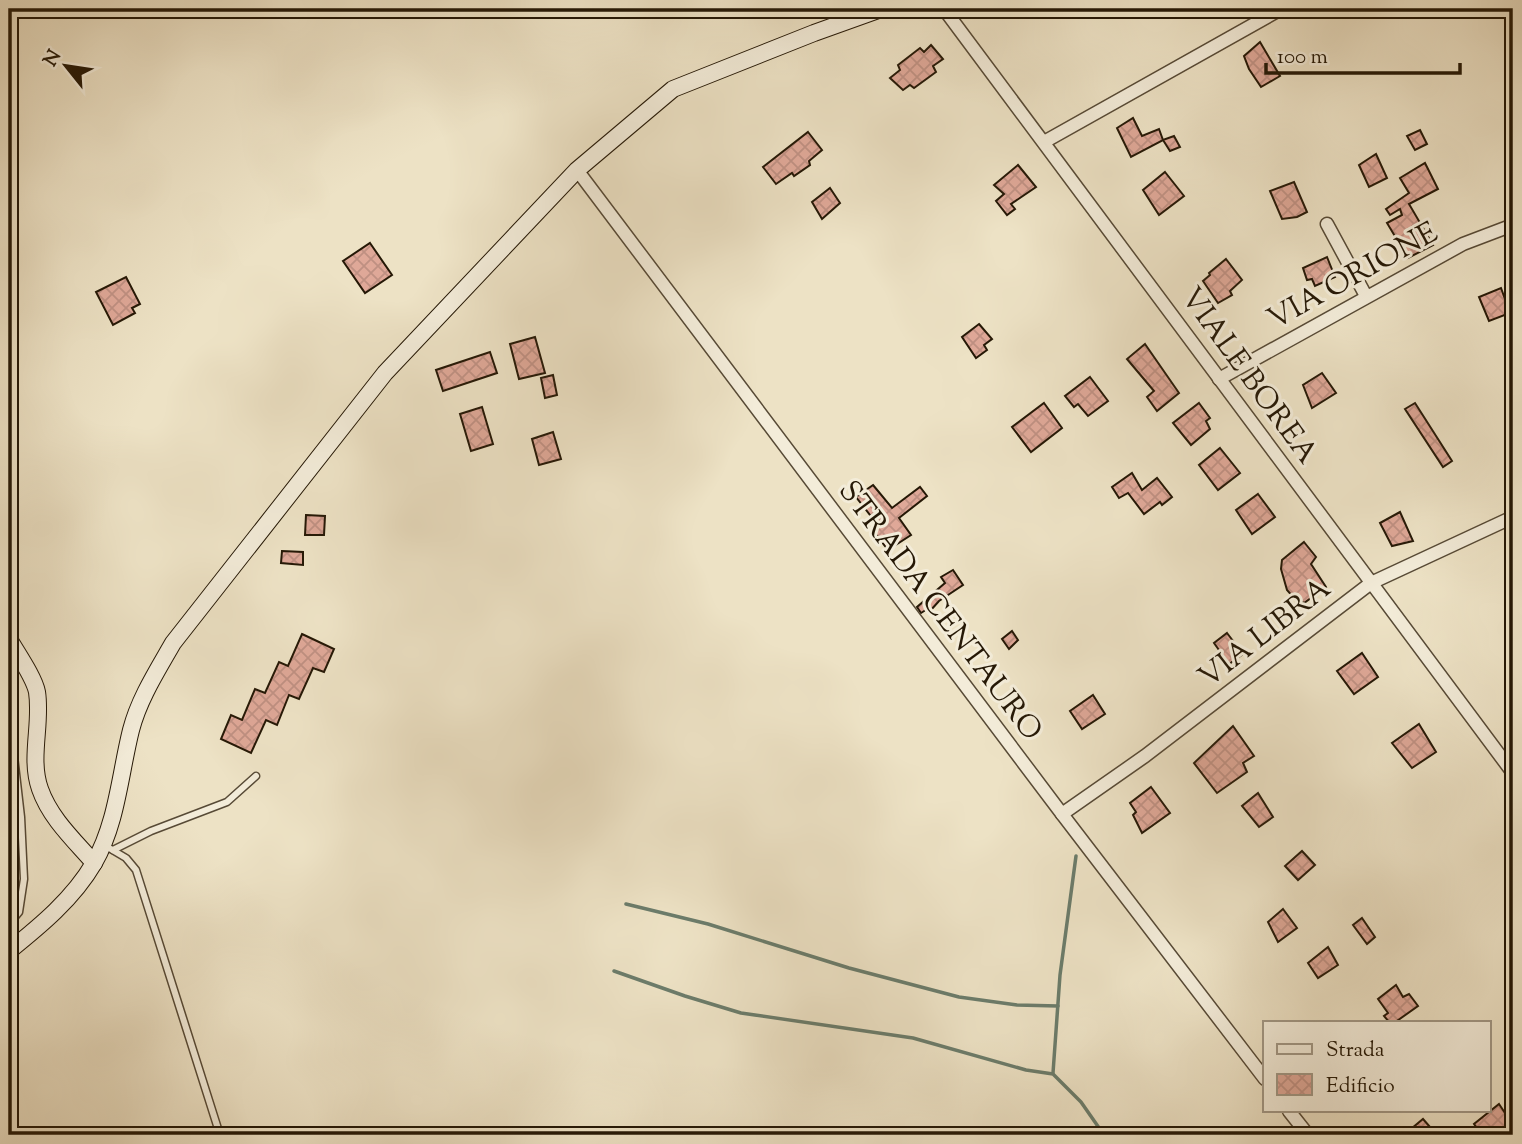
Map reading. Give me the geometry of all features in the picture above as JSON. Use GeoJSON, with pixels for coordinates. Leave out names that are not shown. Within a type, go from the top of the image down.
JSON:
{"type":"FeatureCollection","features":[{"type":"Feature","properties":{"kind":"main road"},"geometry":{"type":"LineString","coordinates":[[9,951],[71,895],[107,847],[132,728],[148,688],[173,643],[384,373],[577,170],[673,89],[881,9]]}},
{"type":"Feature","properties":{"kind":"main road"},"geometry":{"type":"LineString","coordinates":[[9,639],[36,689],[38,715],[35,766],[39,788],[50,811],[94,863]]}},
{"type":"Feature","properties":{"kind":"street","name":"VIALE BOREA"},"geometry":{"type":"LineString","coordinates":[[944,9],[1513,773]]}},
{"type":"Feature","properties":{"kind":"street"},"geometry":{"type":"LineString","coordinates":[[1044,142],[1281,9]]}},
{"type":"Feature","properties":{"kind":"street","name":"STRADA CENTAURO"},"geometry":{"type":"LineString","coordinates":[[577,170],[1263,1076]]}},
{"type":"Feature","properties":{"kind":"street"},"geometry":{"type":"LineString","coordinates":[[1327,224],[1366,296]]}},
{"type":"Feature","properties":{"kind":"street","name":"VIA ORIONE"},"geometry":{"type":"LineString","coordinates":[[1219,379],[1463,244],[1513,225]]}},
{"type":"Feature","properties":{"kind":"street","name":"VIA LIBRA"},"geometry":{"type":"LineString","coordinates":[[1062,814],[1145,756],[1371,583],[1513,517]]}},
{"type":"Feature","properties":{"kind":"street"},"geometry":{"type":"LineString","coordinates":[[1290,1112],[1308,1135]]}},
{"type":"Feature","properties":{"kind":"lane"},"geometry":{"type":"LineString","coordinates":[[9,713],[21,817],[24,879],[19,912],[9,924]]}},
{"type":"Feature","properties":{"kind":"lane"},"geometry":{"type":"LineString","coordinates":[[107,847],[227,802],[256,776]]}},
{"type":"Feature","properties":{"kind":"lane"},"geometry":{"type":"LineString","coordinates":[[107,847],[126,858],[136,870],[220,1135]]}},
{"type":"Feature","properties":{"kind":"building"},"geometry":{"type":"Polygon","coordinates":[[[1260,42],[1280,76],[1261,87],[1244,56],[1260,42]]]}},
{"type":"Feature","properties":{"kind":"building"},"geometry":{"type":"Polygon","coordinates":[[[931,45],[943,59],[933,66],[936,72],[914,88],[910,85],[903,90],[890,78],[900,70],[898,65],[920,48],[924,52],[931,45]]]}},
{"type":"Feature","properties":{"kind":"building"},"geometry":{"type":"Polygon","coordinates":[[[1133,118],[1142,136],[1159,129],[1163,140],[1131,157],[1117,128],[1133,118]]]}},
{"type":"Feature","properties":{"kind":"building"},"geometry":{"type":"Polygon","coordinates":[[[1420,130],[1427,144],[1415,150],[1407,136],[1420,130]]]}},
{"type":"Feature","properties":{"kind":"building"},"geometry":{"type":"Polygon","coordinates":[[[808,132],[822,150],[809,161],[810,165],[776,184],[763,167],[808,132]]]}},
{"type":"Feature","properties":{"kind":"building"},"geometry":{"type":"Polygon","coordinates":[[[1174,136],[1180,147],[1170,151],[1163,140],[1174,136]]]}},
{"type":"Feature","properties":{"kind":"building"},"geometry":{"type":"Polygon","coordinates":[[[1376,154],[1387,178],[1369,187],[1359,165],[1376,154]]]}},
{"type":"Feature","properties":{"kind":"building"},"geometry":{"type":"Polygon","coordinates":[[[1425,163],[1438,189],[1409,204],[1433,245],[1408,258],[1387,223],[1402,215],[1400,209],[1390,215],[1386,209],[1409,193],[1400,178],[1425,163]]]}},
{"type":"Feature","properties":{"kind":"building"},"geometry":{"type":"Polygon","coordinates":[[[1018,165],[1036,187],[1011,204],[1015,209],[1007,215],[996,201],[1004,194],[994,185],[1018,165]]]}},
{"type":"Feature","properties":{"kind":"building"},"geometry":{"type":"Polygon","coordinates":[[[1165,172],[1184,196],[1159,215],[1143,190],[1165,172]]]}},
{"type":"Feature","properties":{"kind":"building"},"geometry":{"type":"Polygon","coordinates":[[[1294,182],[1307,212],[1297,217],[1282,219],[1270,191],[1294,182]]]}},
{"type":"Feature","properties":{"kind":"building"},"geometry":{"type":"Polygon","coordinates":[[[830,188],[840,203],[822,219],[812,202],[830,188]]]}},
{"type":"Feature","properties":{"kind":"building"},"geometry":{"type":"Polygon","coordinates":[[[370,243],[392,275],[365,293],[343,261],[370,243]]]}},
{"type":"Feature","properties":{"kind":"building"},"geometry":{"type":"Polygon","coordinates":[[[1327,257],[1335,277],[1315,286],[1312,279],[1307,280],[1303,268],[1327,257]]]}},
{"type":"Feature","properties":{"kind":"building"},"geometry":{"type":"Polygon","coordinates":[[[1226,259],[1242,280],[1230,291],[1232,295],[1218,303],[1203,281],[1226,259]]]}},
{"type":"Feature","properties":{"kind":"building"},"geometry":{"type":"Polygon","coordinates":[[[126,277],[140,304],[132,308],[135,313],[113,325],[96,292],[126,277]]]}},
{"type":"Feature","properties":{"kind":"building"},"geometry":{"type":"Polygon","coordinates":[[[1501,288],[1510,313],[1489,321],[1479,297],[1501,288]]]}},
{"type":"Feature","properties":{"kind":"building"},"geometry":{"type":"Polygon","coordinates":[[[979,324],[992,339],[984,345],[987,350],[976,358],[962,337],[979,324]]]}},
{"type":"Feature","properties":{"kind":"building"},"geometry":{"type":"Polygon","coordinates":[[[535,337],[545,373],[519,379],[510,344],[535,337]]]}},
{"type":"Feature","properties":{"kind":"building"},"geometry":{"type":"Polygon","coordinates":[[[1145,344],[1179,393],[1157,411],[1147,397],[1154,391],[1127,359],[1145,344]]]}},
{"type":"Feature","properties":{"kind":"building"},"geometry":{"type":"Polygon","coordinates":[[[490,352],[497,373],[443,391],[436,370],[490,352]]]}},
{"type":"Feature","properties":{"kind":"building"},"geometry":{"type":"Polygon","coordinates":[[[1322,373],[1336,393],[1312,408],[1303,385],[1322,373]]]}},
{"type":"Feature","properties":{"kind":"building"},"geometry":{"type":"Polygon","coordinates":[[[553,375],[557,395],[545,398],[541,378],[553,375]]]}},
{"type":"Feature","properties":{"kind":"building"},"geometry":{"type":"Polygon","coordinates":[[[1090,377],[1108,401],[1088,416],[1078,404],[1074,407],[1065,396],[1090,377]]]}},
{"type":"Feature","properties":{"kind":"building"},"geometry":{"type":"Polygon","coordinates":[[[1044,403],[1062,428],[1031,452],[1012,427],[1044,403]]]}},
{"type":"Feature","properties":{"kind":"building"},"geometry":{"type":"Polygon","coordinates":[[[1199,403],[1210,418],[1206,421],[1210,429],[1191,445],[1173,423],[1199,403]]]}},
{"type":"Feature","properties":{"kind":"building"},"geometry":{"type":"Polygon","coordinates":[[[1415,403],[1452,461],[1443,467],[1405,409],[1415,403]]]}},
{"type":"Feature","properties":{"kind":"building"},"geometry":{"type":"Polygon","coordinates":[[[482,407],[493,444],[471,451],[460,414],[482,407]]]}},
{"type":"Feature","properties":{"kind":"building"},"geometry":{"type":"Polygon","coordinates":[[[553,432],[561,459],[539,465],[532,439],[553,432]]]}},
{"type":"Feature","properties":{"kind":"building"},"geometry":{"type":"Polygon","coordinates":[[[1220,448],[1240,473],[1218,490],[1199,465],[1220,448]]]}},
{"type":"Feature","properties":{"kind":"building"},"geometry":{"type":"Polygon","coordinates":[[[1132,473],[1142,490],[1157,478],[1172,497],[1144,514],[1128,493],[1119,498],[1112,487],[1132,473]]]}},
{"type":"Feature","properties":{"kind":"building"},"geometry":{"type":"Polygon","coordinates":[[[873,485],[892,508],[920,487],[927,496],[899,518],[911,535],[888,550],[871,528],[877,524],[856,497],[873,485]]]}},
{"type":"Feature","properties":{"kind":"building"},"geometry":{"type":"Polygon","coordinates":[[[1258,494],[1275,517],[1252,534],[1236,510],[1258,494]]]}},
{"type":"Feature","properties":{"kind":"building"},"geometry":{"type":"Polygon","coordinates":[[[1400,512],[1413,541],[1392,546],[1380,523],[1400,512]]]}},
{"type":"Feature","properties":{"kind":"building"},"geometry":{"type":"Polygon","coordinates":[[[306,515],[325,516],[324,535],[305,535],[306,515]]]}},
{"type":"Feature","properties":{"kind":"building"},"geometry":{"type":"Polygon","coordinates":[[[1304,542],[1316,557],[1311,564],[1326,587],[1304,603],[1294,598],[1287,590],[1281,569],[1282,560],[1304,542]]]}},
{"type":"Feature","properties":{"kind":"building"},"geometry":{"type":"Polygon","coordinates":[[[282,551],[303,552],[303,565],[281,563],[282,551]]]}},
{"type":"Feature","properties":{"kind":"building"},"geometry":{"type":"Polygon","coordinates":[[[953,570],[963,585],[939,601],[931,610],[929,608],[921,613],[917,607],[945,583],[941,577],[953,570]]]}},
{"type":"Feature","properties":{"kind":"building"},"geometry":{"type":"Polygon","coordinates":[[[1012,631],[1018,640],[1009,649],[1002,639],[1012,631]]]}},
{"type":"Feature","properties":{"kind":"building"},"geometry":{"type":"Polygon","coordinates":[[[1227,633],[1243,654],[1229,664],[1214,643],[1227,633]]]}},
{"type":"Feature","properties":{"kind":"building"},"geometry":{"type":"Polygon","coordinates":[[[302,634],[334,649],[324,672],[313,668],[299,699],[289,695],[277,725],[266,720],[251,753],[221,739],[231,715],[242,720],[255,689],[265,693],[279,662],[288,666],[302,634]]]}},
{"type":"Feature","properties":{"kind":"building"},"geometry":{"type":"Polygon","coordinates":[[[1362,653],[1378,677],[1354,694],[1337,671],[1362,653]]]}},
{"type":"Feature","properties":{"kind":"building"},"geometry":{"type":"Polygon","coordinates":[[[1093,695],[1105,714],[1082,729],[1070,711],[1093,695]]]}},
{"type":"Feature","properties":{"kind":"building"},"geometry":{"type":"Polygon","coordinates":[[[1419,724],[1436,752],[1412,768],[1392,743],[1419,724]]]}},
{"type":"Feature","properties":{"kind":"building"},"geometry":{"type":"Polygon","coordinates":[[[1233,726],[1254,756],[1243,763],[1247,772],[1217,793],[1194,763],[1233,726]]]}},
{"type":"Feature","properties":{"kind":"building"},"geometry":{"type":"Polygon","coordinates":[[[1151,787],[1170,813],[1142,833],[1133,815],[1136,812],[1130,803],[1151,787]]]}},
{"type":"Feature","properties":{"kind":"building"},"geometry":{"type":"Polygon","coordinates":[[[1258,793],[1273,817],[1259,827],[1242,806],[1258,793]]]}},
{"type":"Feature","properties":{"kind":"building"},"geometry":{"type":"Polygon","coordinates":[[[1302,851],[1315,865],[1298,880],[1285,866],[1302,851]]]}},
{"type":"Feature","properties":{"kind":"building"},"geometry":{"type":"Polygon","coordinates":[[[1283,909],[1297,928],[1278,942],[1268,922],[1283,909]]]}},
{"type":"Feature","properties":{"kind":"building"},"geometry":{"type":"Polygon","coordinates":[[[1362,918],[1375,937],[1367,944],[1353,925],[1362,918]]]}},
{"type":"Feature","properties":{"kind":"building"},"geometry":{"type":"Polygon","coordinates":[[[1328,947],[1338,965],[1318,978],[1308,963],[1328,947]]]}},
{"type":"Feature","properties":{"kind":"building"},"geometry":{"type":"Polygon","coordinates":[[[1396,985],[1403,997],[1409,994],[1418,1006],[1397,1021],[1388,1021],[1384,1016],[1388,1013],[1378,999],[1396,985]]]}},
{"type":"Feature","properties":{"kind":"building"},"geometry":{"type":"Polygon","coordinates":[[[1499,1104],[1513,1125],[1513,1135],[1482,1135],[1474,1124],[1499,1104]]]}},
{"type":"Feature","properties":{"kind":"building"},"geometry":{"type":"Polygon","coordinates":[[[1423,1119],[1437,1135],[1415,1135],[1411,1129],[1423,1119]]]}},
{"type":"Feature","properties":{"kind":"waterway"},"geometry":{"type":"LineString","coordinates":[[1053,1073],[1060,975],[1076,856]]}},
{"type":"Feature","properties":{"kind":"waterway"},"geometry":{"type":"LineString","coordinates":[[626,904],[708,924],[849,968],[959,997],[1017,1005],[1058,1006]]}},
{"type":"Feature","properties":{"kind":"waterway"},"geometry":{"type":"LineString","coordinates":[[614,971],[741,1013],[913,1038],[1026,1070],[1053,1074],[1081,1102],[1104,1135]]}}]}
